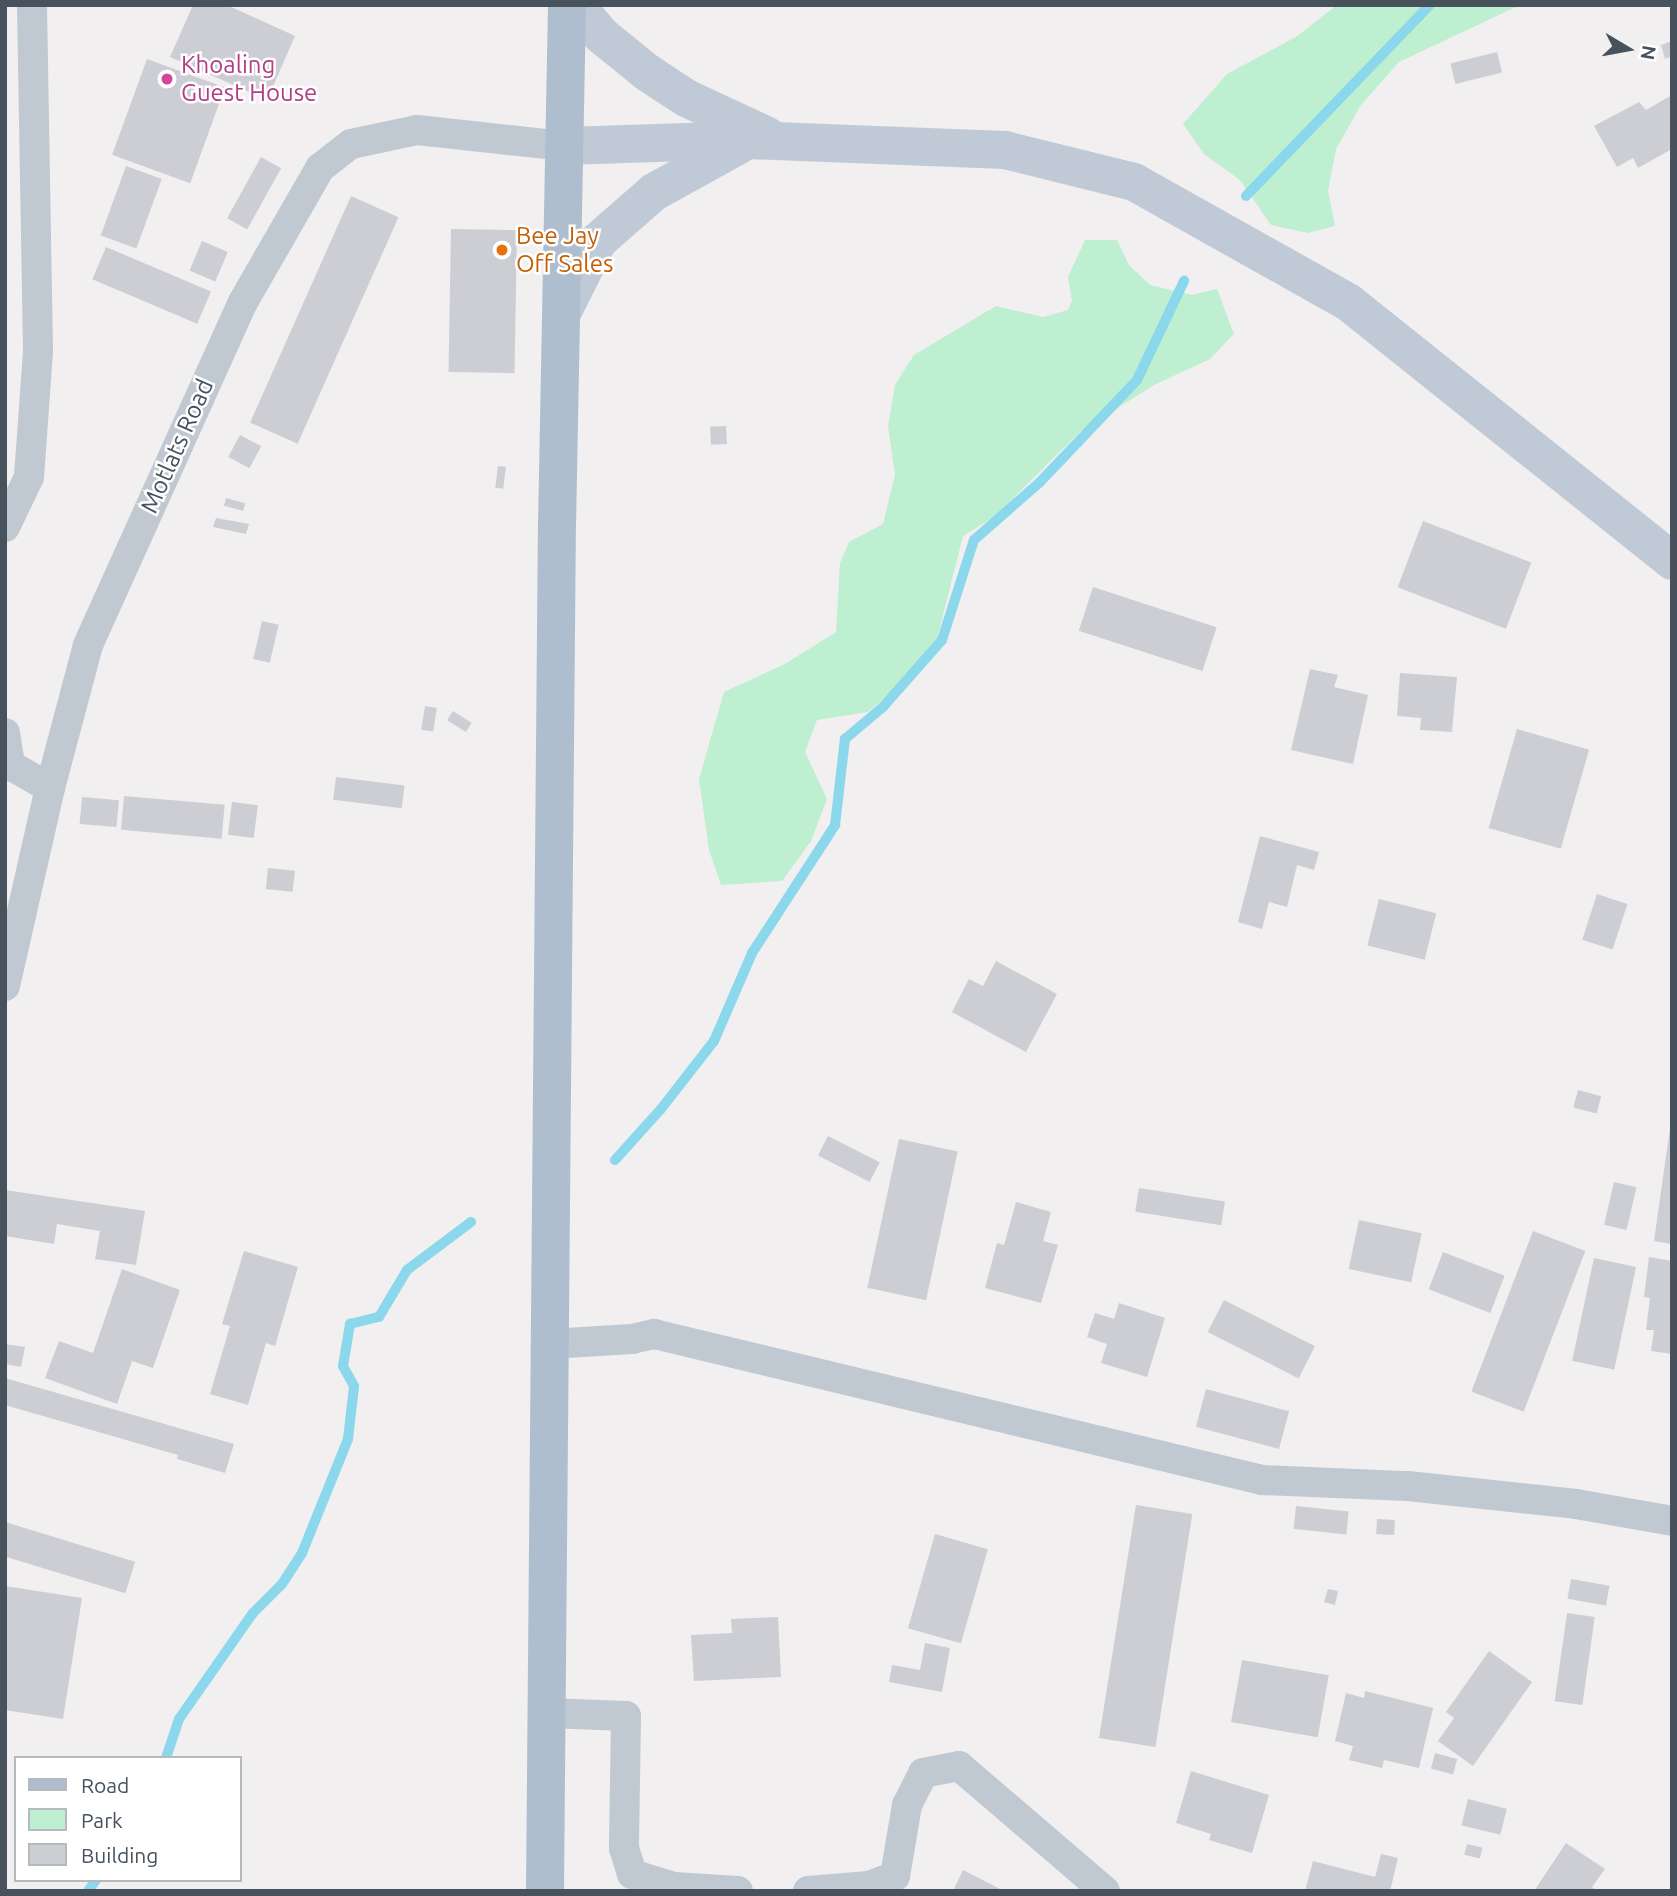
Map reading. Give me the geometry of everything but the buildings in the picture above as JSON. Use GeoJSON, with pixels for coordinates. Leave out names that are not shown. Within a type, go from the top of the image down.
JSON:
{"type":"FeatureCollection","features":[{"type":"Feature","properties":{"kind":"main road"},"geometry":{"type":"LineString","coordinates":[[545,1891],[567,5]]}},
{"type":"Feature","properties":{"kind":"main road"},"geometry":{"type":"LineString","coordinates":[[576,5],[601,35],[648,74],[764,141]]}},
{"type":"Feature","properties":{"kind":"main road"},"geometry":{"type":"LineString","coordinates":[[565,146],[764,141],[1005,150],[1134,182],[1348,302],[1672,561]]}},
{"type":"Feature","properties":{"kind":"main road"},"geometry":{"type":"LineString","coordinates":[[562,313],[598,241],[654,192],[764,141]]}},
{"type":"Feature","properties":{"kind":"street"},"geometry":{"type":"LineString","coordinates":[[5,527],[29,477],[38,350],[32,5]]}},
{"type":"Feature","properties":{"kind":"street","name":"Motlats Road"},"geometry":{"type":"LineString","coordinates":[[5,986],[50,788],[88,645],[243,302],[288,219],[320,168],[351,144],[417,130],[565,146]]}},
{"type":"Feature","properties":{"kind":"street"},"geometry":{"type":"LineString","coordinates":[[5,733],[10,765],[50,788]]}},
{"type":"Feature","properties":{"kind":"street"},"geometry":{"type":"LineString","coordinates":[[550,1344],[632,1339],[654,1334],[1262,1480],[1408,1486],[1576,1504],[1672,1521]]}},
{"type":"Feature","properties":{"kind":"street"},"geometry":{"type":"LineString","coordinates":[[548,1713],[626,1716],[624,1848],[632,1874],[674,1887],[738,1891]]}},
{"type":"Feature","properties":{"kind":"street"},"geometry":{"type":"LineString","coordinates":[[808,1891],[869,1886],[895,1875],[907,1805],[923,1773],[959,1766],[1105,1891]]}},
{"type":"Feature","properties":{"kind":"green space"},"geometry":{"type":"Polygon","coordinates":[[[1337,5],[1520,5],[1399,62],[1361,105],[1336,149],[1328,191],[1335,226],[1308,233],[1271,225],[1240,180],[1204,154],[1183,124],[1227,74],[1296,37],[1337,5]]]}},
{"type":"Feature","properties":{"kind":"green space"},"geometry":{"type":"Polygon","coordinates":[[[1085,240],[1117,240],[1129,265],[1150,285],[1192,295],[1217,289],[1234,334],[1210,359],[1154,385],[1081,431],[995,516],[963,536],[937,639],[921,667],[868,712],[817,720],[805,752],[827,799],[811,841],[782,881],[721,885],[709,850],[699,779],[724,692],[785,664],[836,632],[840,563],[849,542],[883,524],[895,475],[888,426],[895,385],[914,355],[996,306],[1043,317],[1068,310],[1072,301],[1068,277],[1085,240]]]}},
{"type":"Feature","properties":{"kind":"waterway"},"geometry":{"type":"LineString","coordinates":[[1246,196],[1430,5]]}},
{"type":"Feature","properties":{"kind":"waterway"},"geometry":{"type":"LineString","coordinates":[[615,1160],[661,1109],[714,1041],[752,953],[835,825],[845,739],[883,707],[942,640],[974,540],[1040,482],[1137,380],[1184,281]]}},
{"type":"Feature","properties":{"kind":"waterway"},"geometry":{"type":"LineString","coordinates":[[167,1756],[179,1719],[253,1613],[282,1584],[302,1553],[348,1439],[354,1386],[343,1366],[350,1324],[379,1317],[407,1270],[471,1222]]}},
{"type":"Feature","properties":{"kind":"waterway"},"geometry":{"type":"LineString","coordinates":[[88,1891],[95,1882]]}},
{"type":"Feature","properties":{"kind":"place","name":"Khoaling Guest House"},"geometry":{"type":"Point","coordinates":[167,79]}},
{"type":"Feature","properties":{"kind":"place","name":"Bee Jay Off Sales"},"geometry":{"type":"Point","coordinates":[502,250]}}]}
